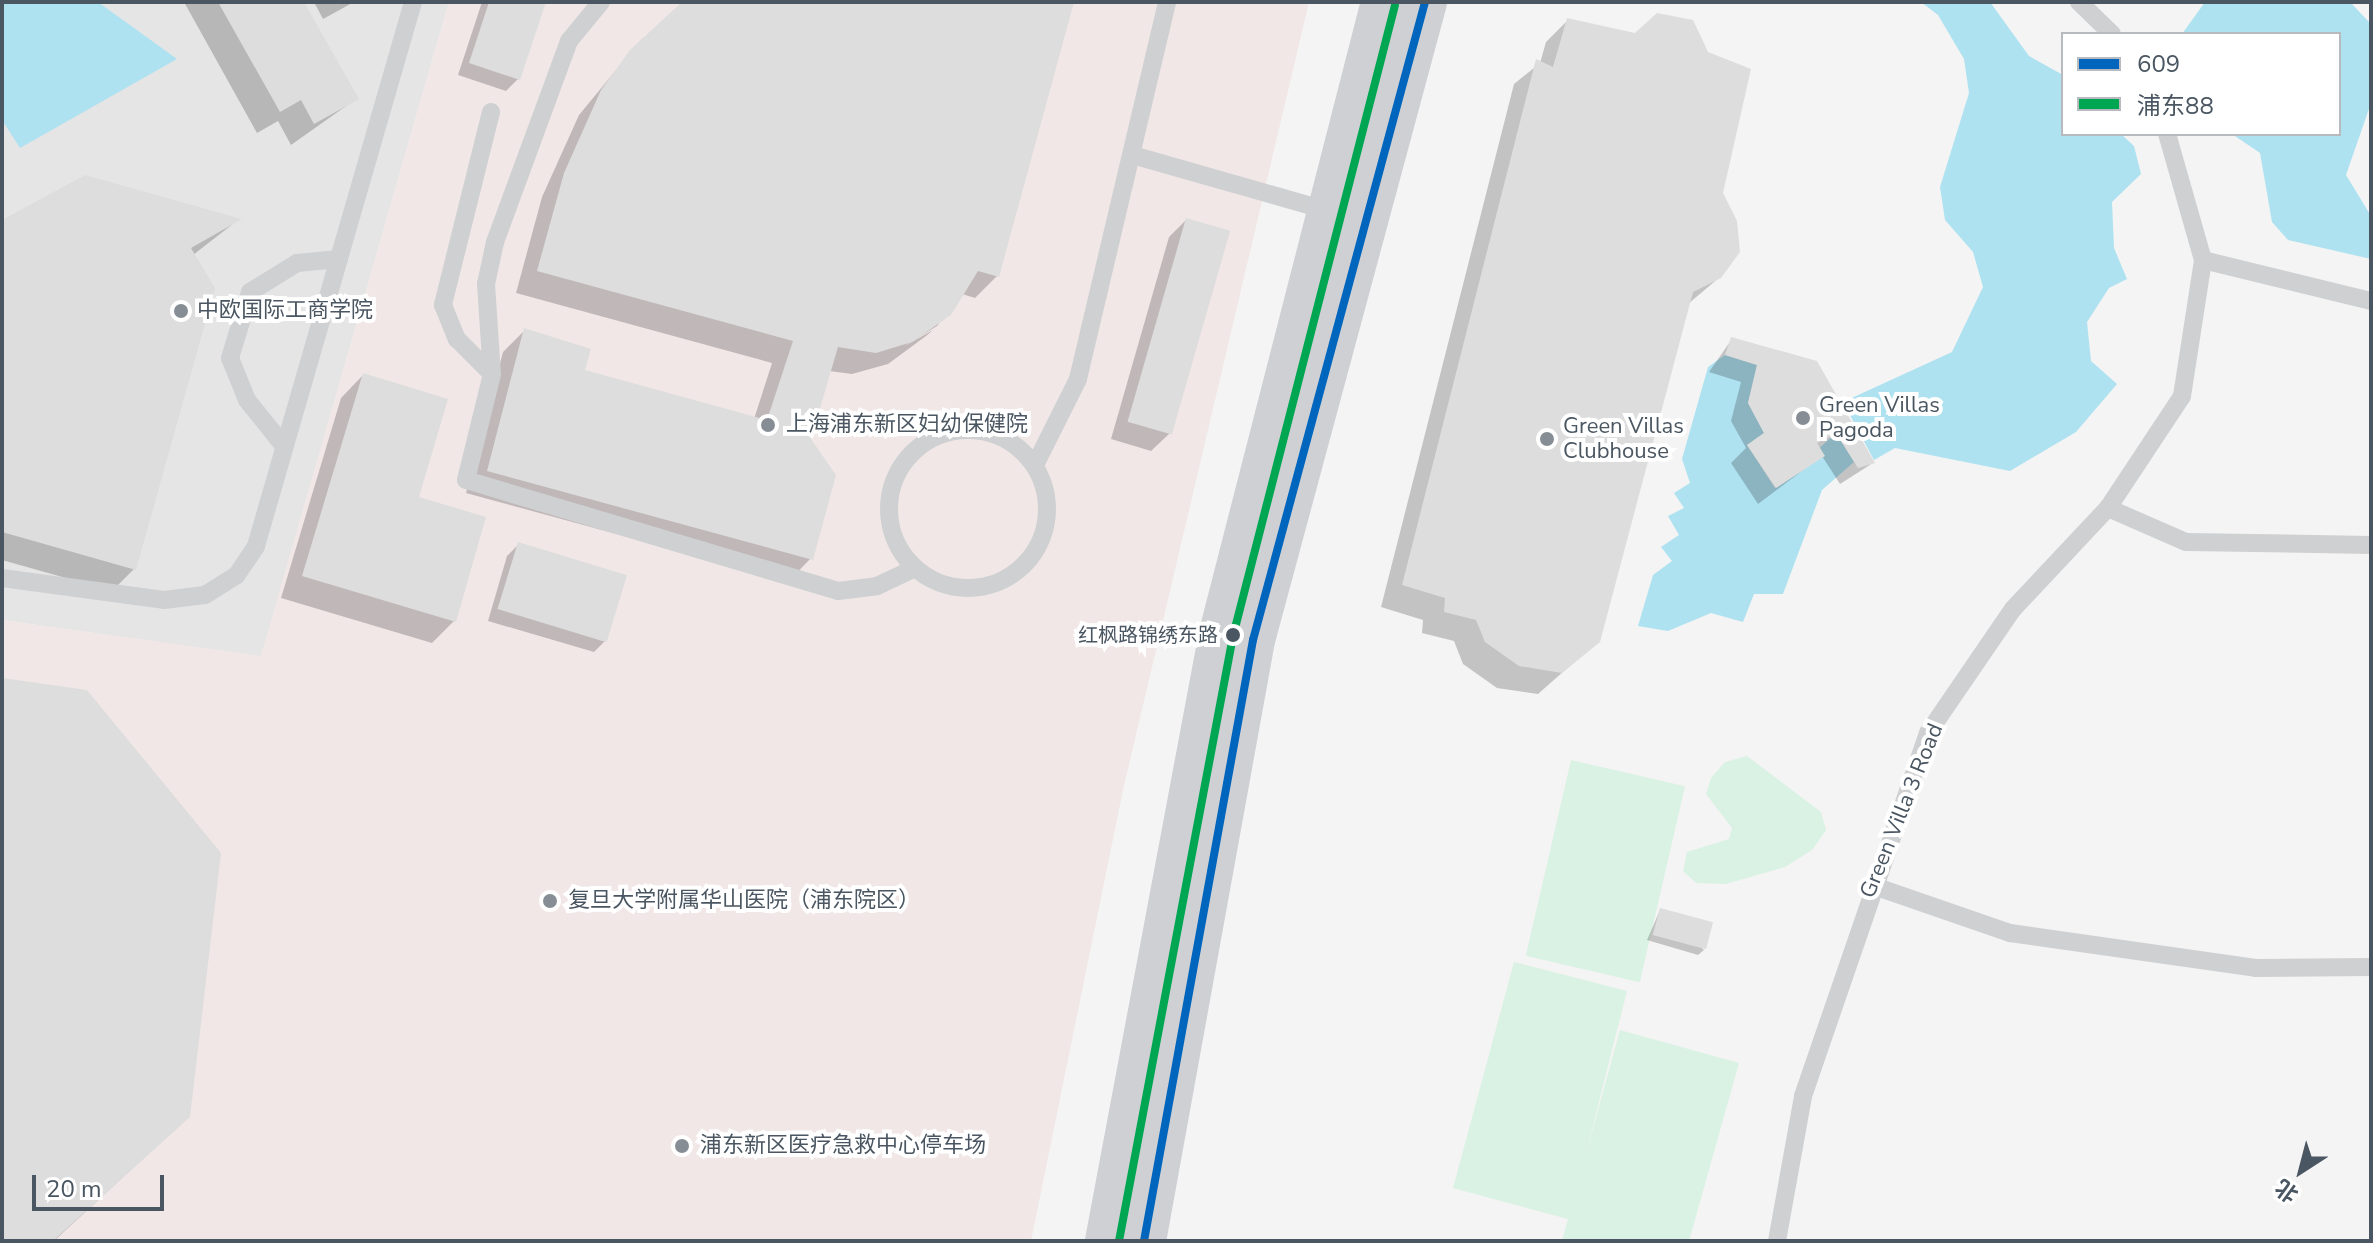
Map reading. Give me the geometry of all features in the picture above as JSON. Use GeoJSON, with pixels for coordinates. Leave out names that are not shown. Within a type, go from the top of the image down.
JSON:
{"type":"FeatureCollection","features":[{"type":"Feature","properties":{"kind":"street"},"geometry":{"type":"LineString","coordinates":[[1144,1241],[1253,640],[1347,216],[1383,2]]}},
{"type":"Feature","properties":{"kind":"street"},"geometry":{"type":"LineString","coordinates":[[1107,1241],[1221,633],[1347,216],[1425,2]]}},
{"type":"Feature","properties":{"kind":"lane"},"geometry":{"type":"LineString","coordinates":[[2,578],[164,600],[205,595],[236,576],[256,546],[413,2]]}},
{"type":"Feature","properties":{"kind":"lane"},"geometry":{"type":"LineString","coordinates":[[601,2],[564,53],[495,242],[486,284],[492,374],[466,480],[838,591],[877,586],[915,568]]}},
{"type":"Feature","properties":{"kind":"lane"},"geometry":{"type":"LineString","coordinates":[[1035,465],[1078,379],[1136,156],[1167,2]]}},
{"type":"Feature","properties":{"kind":"lane"},"geometry":{"type":"LineString","coordinates":[[2086,4],[2110,32]]}},
{"type":"Feature","properties":{"kind":"lane"},"geometry":{"type":"LineString","coordinates":[[491,112],[443,305],[457,339],[492,374]]}},
{"type":"Feature","properties":{"kind":"lane","name":"Green Villa 3 Road"},"geometry":{"type":"LineString","coordinates":[[1777,1241],[1803,1096],[1871,885],[1928,733],[2013,609],[2108,508],[2182,396],[2203,260],[2168,136]]}},
{"type":"Feature","properties":{"kind":"lane"},"geometry":{"type":"LineString","coordinates":[[1136,156],[1347,216]]}},
{"type":"Feature","properties":{"kind":"lane"},"geometry":{"type":"LineString","coordinates":[[284,446],[247,400],[230,358],[250,292],[297,263],[339,259]]}},
{"type":"Feature","properties":{"kind":"lane"},"geometry":{"type":"LineString","coordinates":[[2203,260],[2371,301]]}},
{"type":"Feature","properties":{"kind":"lane"},"geometry":{"type":"LineString","coordinates":[[992,432],[1035,465],[1047,500],[1043,539],[1011,577],[962,588],[915,568],[899,547],[889,495],[915,449],[939,435],[992,432]]}},
{"type":"Feature","properties":{"kind":"lane"},"geometry":{"type":"LineString","coordinates":[[2108,508],[2186,542],[2371,545]]}},
{"type":"Feature","properties":{"kind":"lane"},"geometry":{"type":"LineString","coordinates":[[1871,885],[2025,936],[2256,968],[2371,967]]}},
{"type":"Feature","properties":{"kind":"shaded area","name":"中欧国际工商学院"},"geometry":{"type":"Polygon","coordinates":[[[2,2],[449,2],[261,657],[2,620],[2,2]]]}},
{"type":"Feature","properties":{"kind":"shaded area"},"geometry":{"type":"Polygon","coordinates":[[[449,2],[1309,2],[1123,790],[1031,1241],[2,1241],[2,620],[261,656],[449,2]]]}},
{"type":"Feature","properties":{"kind":"green space"},"geometry":{"type":"Polygon","coordinates":[[[1747,756],[1821,812],[1826,830],[1812,850],[1785,867],[1726,884],[1696,883],[1683,871],[1687,852],[1729,839],[1732,828],[1706,794],[1711,778],[1725,762],[1747,756]]]}},
{"type":"Feature","properties":{"kind":"green space"},"geometry":{"type":"Polygon","coordinates":[[[1571,760],[1685,786],[1640,982],[1526,956],[1571,760]]]}},
{"type":"Feature","properties":{"kind":"green space"},"geometry":{"type":"Polygon","coordinates":[[[1514,962],[1627,991],[1586,1153],[1620,1030],[1739,1063],[1689,1241],[1562,1241],[1568,1219],[1453,1188],[1514,962]]]}},
{"type":"Feature","properties":{"kind":"water"},"geometry":{"type":"Polygon","coordinates":[[[2,2],[98,2],[177,59],[20,148],[2,120],[2,2]]]}},
{"type":"Feature","properties":{"kind":"water"},"geometry":{"type":"Polygon","coordinates":[[[1921,2],[1990,2],[2029,56],[2061,74],[2061,136],[2123,136],[2134,146],[2141,174],[2112,202],[2114,248],[2127,279],[2109,288],[2087,322],[2091,361],[2117,384],[2076,432],[2010,471],[1895,448],[1874,460],[1843,402],[1952,352],[1983,287],[1973,252],[1945,220],[1940,187],[1969,93],[1964,59],[1938,15],[1921,2]]]}},
{"type":"Feature","properties":{"kind":"water"},"geometry":{"type":"Polygon","coordinates":[[[2205,2],[2350,2],[2371,24],[2371,103],[2346,175],[2371,216],[2371,259],[2288,240],[2272,222],[2260,153],[2235,136],[2341,136],[2341,32],[2183,32],[2205,2]]]}},
{"type":"Feature","properties":{"kind":"water"},"geometry":{"type":"Polygon","coordinates":[[[1725,355],[1757,365],[1748,403],[1764,433],[1747,445],[1775,488],[1836,433],[1854,462],[1822,490],[1783,594],[1754,594],[1743,622],[1711,613],[1668,631],[1638,626],[1653,575],[1672,561],[1661,547],[1679,535],[1668,516],[1684,508],[1674,493],[1690,483],[1682,459],[1708,367],[1725,355]]]}},
{"type":"Feature","properties":{"kind":"building"},"geometry":{"type":"Polygon","coordinates":[[[218,2],[304,2],[359,99],[314,124],[301,100],[280,112],[218,2]]]}},
{"type":"Feature","properties":{"kind":"building"},"geometry":{"type":"Polygon","coordinates":[[[489,2],[546,2],[520,80],[469,63],[489,2]]]}},
{"type":"Feature","properties":{"kind":"building"},"geometry":{"type":"Polygon","coordinates":[[[682,2],[1074,2],[999,277],[978,271],[951,315],[912,342],[876,353],[838,347],[811,439],[836,475],[813,560],[487,471],[524,328],[591,349],[585,370],[767,420],[793,341],[537,271],[564,173],[601,90],[630,50],[682,2]]]}},
{"type":"Feature","properties":{"kind":"building","name":"Green Villas Clubhouse"},"geometry":{"type":"Polygon","coordinates":[[[1657,13],[1693,20],[1708,52],[1751,69],[1723,193],[1737,221],[1740,252],[1721,278],[1693,292],[1600,642],[1562,673],[1519,666],[1485,642],[1476,620],[1444,612],[1445,598],[1402,585],[1536,59],[1553,67],[1567,18],[1635,33],[1657,13]]]}},
{"type":"Feature","properties":{"kind":"building"},"geometry":{"type":"Polygon","coordinates":[[[85,175],[242,219],[191,248],[215,288],[136,570],[2,532],[2,220],[85,175]]]}},
{"type":"Feature","properties":{"kind":"building"},"geometry":{"type":"Polygon","coordinates":[[[1186,218],[1230,231],[1172,434],[1128,422],[1186,218]]]}},
{"type":"Feature","properties":{"kind":"building","name":"Green Villas Pagoda"},"geometry":{"type":"Polygon","coordinates":[[[1731,337],[1817,361],[1875,463],[1858,468],[1836,433],[1817,443],[1825,456],[1776,488],[1747,445],[1764,433],[1748,403],[1757,365],[1725,355],[1731,337]]]}},
{"type":"Feature","properties":{"kind":"building"},"geometry":{"type":"Polygon","coordinates":[[[363,373],[448,399],[419,497],[486,517],[456,622],[302,576],[363,373]]]}},
{"type":"Feature","properties":{"kind":"building"},"geometry":{"type":"Polygon","coordinates":[[[518,542],[627,575],[607,642],[498,609],[518,542]]]}},
{"type":"Feature","properties":{"kind":"building"},"geometry":{"type":"Polygon","coordinates":[[[2,678],[87,690],[221,853],[190,1117],[53,1241],[2,1241],[2,678]]]}},
{"type":"Feature","properties":{"kind":"building"},"geometry":{"type":"Polygon","coordinates":[[[1660,908],[1713,922],[1706,949],[1653,935],[1660,908]]]}},
{"type":"Feature","properties":{"kind":"transit line","name":"609"},"geometry":{"type":"LineString","coordinates":[[1144,1241],[1253,640],[1425,2]]}},
{"type":"Feature","properties":{"kind":"transit line","name":"浦东88"},"geometry":{"type":"LineString","coordinates":[[1119,1241],[1233,636],[1395,5]]}},
{"type":"Feature","properties":{"kind":"place","name":"中欧国际工商学院"},"geometry":{"type":"Point","coordinates":[181,311]}},
{"type":"Feature","properties":{"kind":"place","name":"Green Villas Pagoda"},"geometry":{"type":"Point","coordinates":[1803,418]}},
{"type":"Feature","properties":{"kind":"place","name":"上海浦东新区妇幼保健院"},"geometry":{"type":"Point","coordinates":[768,425]}},
{"type":"Feature","properties":{"kind":"place","name":"Green Villas Clubhouse"},"geometry":{"type":"Point","coordinates":[1547,439]}},
{"type":"Feature","properties":{"kind":"place","name":"红枫路锦绣东路"},"geometry":{"type":"Point","coordinates":[1233,635]}},
{"type":"Feature","properties":{"kind":"place","name":"复旦大学附属华山医院（浦东院区）"},"geometry":{"type":"Point","coordinates":[550,901]}},
{"type":"Feature","properties":{"kind":"place","name":"浦东新区医疗急救中心停车场"},"geometry":{"type":"Point","coordinates":[682,1146]}}]}
